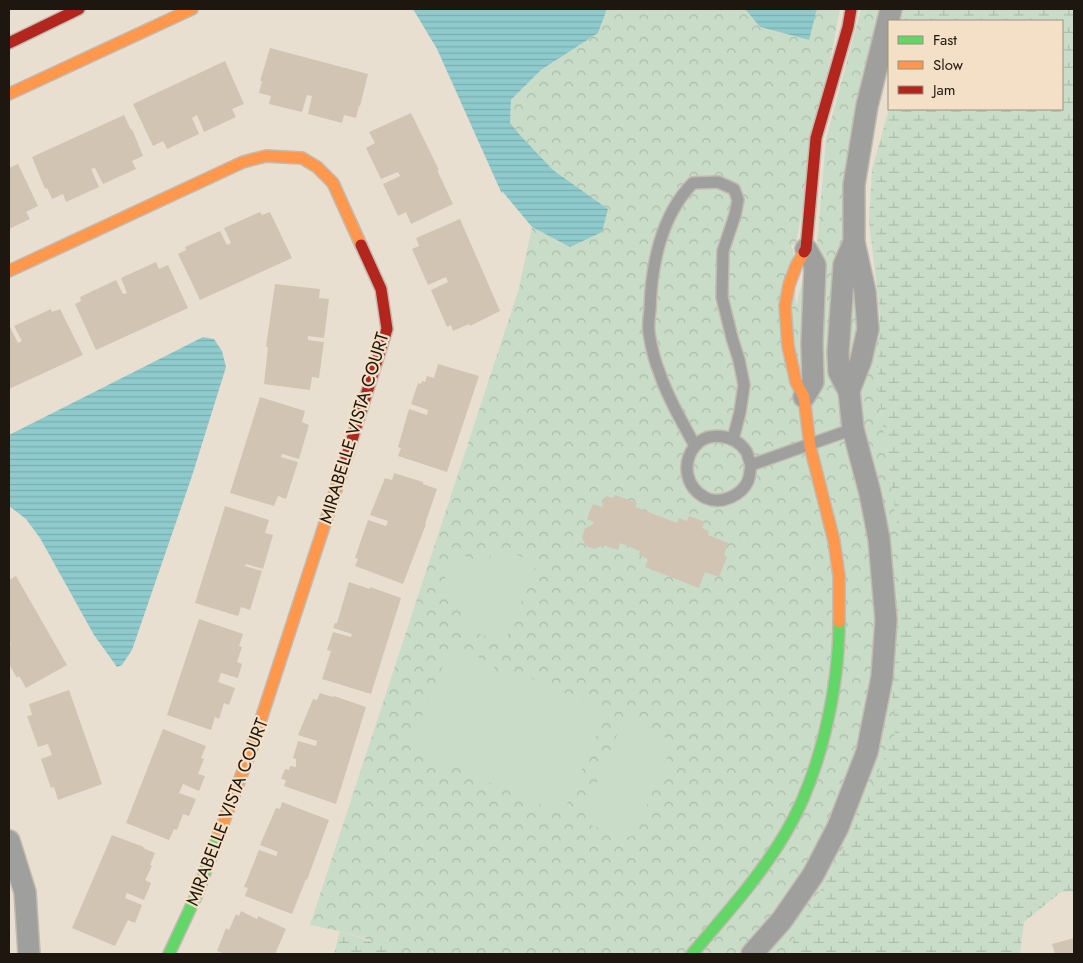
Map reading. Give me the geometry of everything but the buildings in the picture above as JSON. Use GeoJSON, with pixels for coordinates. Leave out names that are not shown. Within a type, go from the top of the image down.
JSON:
{"type":"FeatureCollection","features":[{"type":"Feature","properties":{"kind":"street"},"geometry":{"type":"LineString","coordinates":[[9,43],[79,9]]}},
{"type":"Feature","properties":{"kind":"street"},"geometry":{"type":"LineString","coordinates":[[9,94],[192,9]]}},
{"type":"Feature","properties":{"kind":"street"},"geometry":{"type":"LineString","coordinates":[[692,954],[752,882],[786,833],[812,775],[827,722],[839,648],[839,576],[834,541],[810,446],[804,396],[796,382],[791,365],[785,306],[796,266],[806,249],[816,138],[848,27],[850,9]]}},
{"type":"Feature","properties":{"kind":"street"},"geometry":{"type":"LineString","coordinates":[[849,391],[861,360],[868,329],[865,292],[854,242],[854,185],[867,106],[888,21]]}},
{"type":"Feature","properties":{"kind":"street","name":"MIRABELLE VISTA COURT"},"geometry":{"type":"LineString","coordinates":[[9,272],[243,162],[266,156],[288,156],[302,158],[317,167],[333,183],[382,289],[387,329],[376,366],[252,750],[197,894],[169,954]]}},
{"type":"Feature","properties":{"kind":"street"},"geometry":{"type":"LineString","coordinates":[[752,954],[782,920],[813,875],[838,827],[867,752],[882,677],[886,620],[879,539],[870,492],[853,429],[849,391],[839,372],[838,353],[844,265],[854,242]]}},
{"type":"Feature","properties":{"kind":"street"},"geometry":{"type":"LineString","coordinates":[[804,396],[813,382],[812,343],[815,265],[806,249]]}},
{"type":"Feature","properties":{"kind":"street"},"geometry":{"type":"LineString","coordinates":[[9,841],[25,892],[29,954]]}},
{"type":"Feature","properties":{"kind":"lane"},"geometry":{"type":"LineString","coordinates":[[695,446],[660,374],[649,333],[654,262],[674,207],[681,195],[693,183],[718,182],[734,189],[738,200],[723,251],[722,297],[732,338],[740,360],[744,385],[734,439]]}},
{"type":"Feature","properties":{"kind":"lane"},"geometry":{"type":"LineString","coordinates":[[751,465],[774,456],[810,446],[853,429]]}},
{"type":"Feature","properties":{"kind":"lane"},"geometry":{"type":"LineString","coordinates":[[716,436],[734,439],[746,451],[751,465],[748,481],[739,493],[730,498],[710,500],[699,495],[688,481],[687,464],[695,446],[705,439],[716,436]]}},
{"type":"Feature","properties":{"kind":"green space"},"geometry":{"type":"Polygon","coordinates":[[[607,9],[745,9],[760,27],[808,40],[817,9],[840,9],[796,243],[791,246],[793,249],[796,306],[804,275],[823,337],[826,265],[817,245],[826,139],[861,9],[881,9],[857,104],[843,183],[843,240],[833,265],[829,339],[850,339],[853,289],[859,342],[879,339],[877,382],[902,563],[890,657],[895,734],[852,832],[794,938],[790,954],[394,954],[364,938],[310,925],[519,288],[532,227],[570,247],[608,209],[553,170],[520,135],[510,123],[511,101],[541,70],[598,33],[607,9]]]}},
{"type":"Feature","properties":{"kind":"green space"},"geometry":{"type":"Polygon","coordinates":[[[902,9],[1074,9],[1074,891],[1061,892],[1024,922],[1020,954],[790,954],[794,938],[852,832],[890,657],[902,563],[877,382],[880,315],[869,221],[872,169],[889,110],[1063,110],[1063,20],[900,20],[902,9]]]}},
{"type":"Feature","properties":{"kind":"green space"},"geometry":{"type":"Polygon","coordinates":[[[495,546],[537,563],[504,644],[461,626],[468,607],[438,595],[456,552],[487,565],[495,546]]]}},
{"type":"Feature","properties":{"kind":"green space"},"geometry":{"type":"Polygon","coordinates":[[[459,649],[492,663],[499,677],[511,670],[547,685],[551,696],[561,692],[598,707],[603,721],[566,806],[555,811],[521,796],[515,783],[503,788],[468,774],[462,762],[449,767],[416,752],[412,740],[447,656],[459,649]]]}},
{"type":"Feature","properties":{"kind":"green space"},"geometry":{"type":"Polygon","coordinates":[[[632,721],[667,738],[671,748],[635,834],[626,838],[591,825],[584,814],[621,726],[632,721]]]}},
{"type":"Feature","properties":{"kind":"green space"},"geometry":{"type":"Polygon","coordinates":[[[340,931],[383,946],[394,954],[334,954],[340,931]]]}},
{"type":"Feature","properties":{"kind":"water"},"geometry":{"type":"Polygon","coordinates":[[[413,9],[607,9],[598,33],[541,70],[511,100],[510,123],[553,170],[608,209],[602,232],[570,247],[532,227],[502,191],[502,194],[437,49],[413,9]]]}},
{"type":"Feature","properties":{"kind":"water"},"geometry":{"type":"Polygon","coordinates":[[[745,9],[817,9],[809,40],[760,27],[745,9]]]}},
{"type":"Feature","properties":{"kind":"water"},"geometry":{"type":"Polygon","coordinates":[[[203,337],[214,339],[222,351],[226,367],[192,476],[132,650],[122,665],[117,667],[94,635],[40,538],[26,519],[9,506],[9,435],[203,337]]]}},
{"type":"Feature","properties":{"kind":"traffic: fast"},"geometry":{"type":"LineString","coordinates":[[692,954],[764,866],[785,834],[797,811],[808,786],[825,731],[835,675],[839,622]]}},
{"type":"Feature","properties":{"kind":"traffic: fast"},"geometry":{"type":"LineString","coordinates":[[169,954],[197,894],[219,834]]}},
{"type":"Feature","properties":{"kind":"traffic: slow"},"geometry":{"type":"LineString","coordinates":[[9,94],[192,9]]}},
{"type":"Feature","properties":{"kind":"traffic: slow"},"geometry":{"type":"LineString","coordinates":[[9,271],[243,162],[266,156],[302,158],[317,167],[333,183],[361,245]]}},
{"type":"Feature","properties":{"kind":"traffic: slow"},"geometry":{"type":"LineString","coordinates":[[804,252],[789,285],[785,306],[788,346],[796,382],[804,397],[810,446],[834,541],[839,576],[839,622]]}},
{"type":"Feature","properties":{"kind":"traffic: slow"},"geometry":{"type":"LineString","coordinates":[[219,834],[251,750],[343,468]]}},
{"type":"Feature","properties":{"kind":"traffic: jam"},"geometry":{"type":"LineString","coordinates":[[9,43],[79,9]]}},
{"type":"Feature","properties":{"kind":"traffic: jam"},"geometry":{"type":"LineString","coordinates":[[804,252],[806,249],[816,138],[848,27],[851,9]]}},
{"type":"Feature","properties":{"kind":"traffic: jam"},"geometry":{"type":"LineString","coordinates":[[343,468],[387,329],[381,289],[361,245]]}}]}
